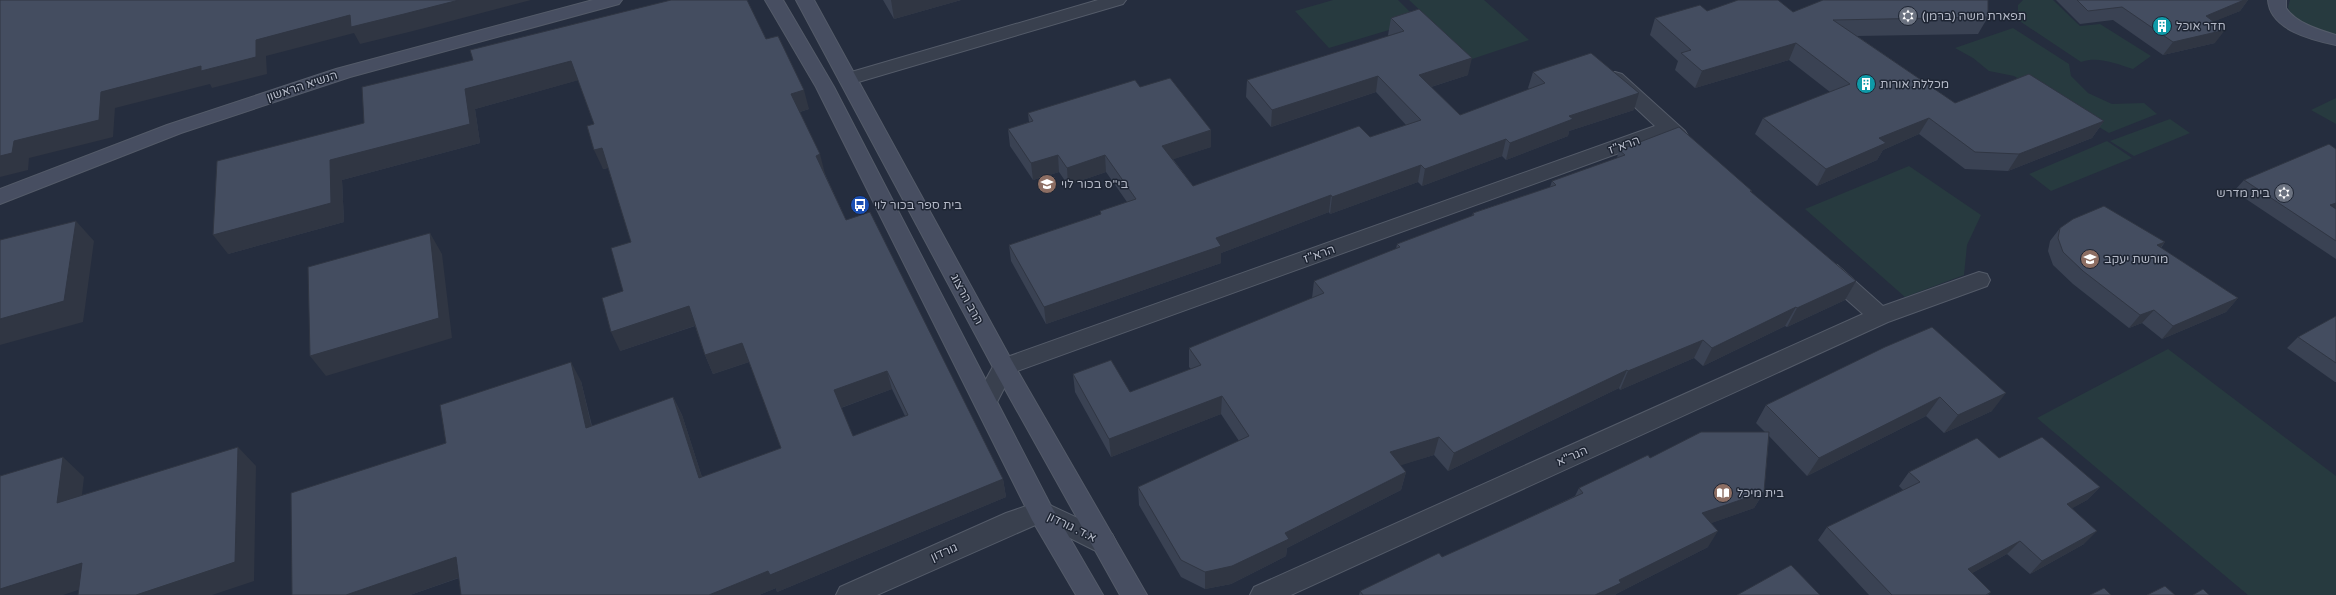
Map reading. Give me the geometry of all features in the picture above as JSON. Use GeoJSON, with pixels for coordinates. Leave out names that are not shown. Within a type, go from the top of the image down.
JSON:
{"type":"FeatureCollection","features":[{"type":"Feature","properties":{"kind":"street","name":"הנשיא הראשון"},"geometry":{"type":"LineString","coordinates":[[0,197],[167,132],[343,73],[613,0]]}},
{"type":"Feature","properties":{"kind":"street"},"geometry":{"type":"LineString","coordinates":[[774,0],[828,94],[986,400],[1041,512],[1090,595]]}},
{"type":"Feature","properties":{"kind":"street","name":"הרב הרצוג"},"geometry":{"type":"LineString","coordinates":[[805,0],[1004,367],[1134,595]]}},
{"type":"Feature","properties":{"kind":"street"},"geometry":{"type":"LineString","coordinates":[[848,79],[1117,0]]}},
{"type":"Feature","properties":{"kind":"street"},"geometry":{"type":"LineString","coordinates":[[2265,0],[2279,7],[2298,26],[2331,40]]}},
{"type":"Feature","properties":{"kind":"street"},"geometry":{"type":"LineString","coordinates":[[1607,70],[1692,149]]}},
{"type":"Feature","properties":{"kind":"street","name":"הרא\"ז"},"geometry":{"type":"LineString","coordinates":[[1004,367],[1669,128]]}},
{"type":"Feature","properties":{"kind":"street"},"geometry":{"type":"LineString","coordinates":[[1816,259],[1880,316]]}},
{"type":"Feature","properties":{"kind":"street","name":"הגר\"א"},"geometry":{"type":"LineString","coordinates":[[1263,595],[1880,316],[1979,280]]}},
{"type":"Feature","properties":{"kind":"street"},"geometry":{"type":"LineString","coordinates":[[986,400],[1004,367]]}},
{"type":"Feature","properties":{"kind":"street","name":"א.ד. גורדון"},"geometry":{"type":"LineString","coordinates":[[1041,512],[1103,542]]}},
{"type":"Feature","properties":{"kind":"street","name":"גורדון"},"geometry":{"type":"LineString","coordinates":[[849,595],[1014,521],[1041,512]]}},
{"type":"Feature","properties":{"kind":"green space"},"geometry":{"type":"Polygon","coordinates":[[[1333,0],[1398,0],[1419,21],[1329,48],[1295,11],[1333,0]]]}},
{"type":"Feature","properties":{"kind":"green space"},"geometry":{"type":"Polygon","coordinates":[[[1409,0],[1484,0],[1529,40],[1472,59],[1409,0]]]}},
{"type":"Feature","properties":{"kind":"green space"},"geometry":{"type":"Polygon","coordinates":[[[2023,0],[2053,0],[2080,26],[2100,24],[2151,56],[2133,69],[2101,60],[2088,60],[2081,62],[2018,20],[2018,5],[2023,0]]]}},
{"type":"Feature","properties":{"kind":"green space"},"geometry":{"type":"Polygon","coordinates":[[[2290,0],[2336,0],[2336,36],[2302,23],[2291,13],[2288,7],[2290,0]]]}},
{"type":"Feature","properties":{"kind":"green space"},"geometry":{"type":"Polygon","coordinates":[[[2013,28],[2069,64],[2071,76],[2088,93],[2112,104],[2144,103],[2157,114],[2109,133],[2014,76],[1989,71],[1973,58],[1955,48],[2013,28]]]}},
{"type":"Feature","properties":{"kind":"green space"},"geometry":{"type":"Polygon","coordinates":[[[2336,98],[2336,124],[2311,110],[2336,98]]]}},
{"type":"Feature","properties":{"kind":"green space"},"geometry":{"type":"Polygon","coordinates":[[[2170,119],[2190,133],[2134,156],[2110,141],[2170,119]]]}},
{"type":"Feature","properties":{"kind":"green space"},"geometry":{"type":"Polygon","coordinates":[[[2107,141],[2132,158],[2051,191],[2029,174],[2107,141]]]}},
{"type":"Feature","properties":{"kind":"green space"},"geometry":{"type":"Polygon","coordinates":[[[1909,166],[1981,215],[1967,245],[1964,275],[1905,297],[1805,209],[1909,166]]]}},
{"type":"Feature","properties":{"kind":"green space"},"geometry":{"type":"Polygon","coordinates":[[[2168,349],[2336,476],[2336,595],[2248,595],[2037,418],[2168,349]]]}},
{"type":"Feature","properties":{"kind":"building"},"geometry":{"type":"Polygon","coordinates":[[[0,0],[459,0],[351,27],[350,15],[256,40],[256,57],[201,71],[201,66],[101,92],[99,120],[14,141],[12,153],[0,156],[0,0]]]}},
{"type":"Feature","properties":{"kind":"building"},"geometry":{"type":"Polygon","coordinates":[[[671,0],[747,0],[766,39],[778,36],[804,90],[791,94],[820,154],[816,156],[846,220],[870,212],[1003,479],[770,575],[768,571],[709,595],[461,595],[456,557],[346,595],[292,595],[291,493],[446,443],[440,405],[571,362],[586,428],[673,397],[699,478],[781,448],[742,343],[705,355],[689,306],[611,332],[602,298],[623,291],[611,248],[631,242],[602,148],[594,150],[587,126],[594,124],[571,61],[465,89],[470,124],[330,160],[331,203],[213,235],[217,161],[364,123],[362,87],[473,60],[470,50],[671,0]],[[887,371],[834,390],[853,436],[908,415],[887,371]]]}},
{"type":"Feature","properties":{"kind":"building"},"geometry":{"type":"Polygon","coordinates":[[[1738,0],[1778,0],[1793,12],[1823,0],[1988,0],[1988,17],[1833,20],[1955,103],[2029,74],[2104,121],[2019,154],[1975,152],[1929,118],[1879,138],[1886,143],[1826,169],[1763,118],[1850,84],[1796,43],[1702,71],[1681,53],[1691,50],[1655,18],[1700,5],[1707,11],[1738,0]]]}},
{"type":"Feature","properties":{"kind":"building"},"geometry":{"type":"Polygon","coordinates":[[[2077,0],[2244,0],[2206,16],[2225,30],[2173,42],[2122,7],[2088,11],[2077,0]]]}},
{"type":"Feature","properties":{"kind":"building"},"geometry":{"type":"Polygon","coordinates":[[[1419,9],[1472,58],[1419,75],[1460,115],[1545,83],[1533,72],[1591,53],[1639,93],[1569,116],[1573,119],[1510,143],[1506,139],[1425,169],[1421,165],[1332,197],[1331,195],[1216,238],[1221,246],[1044,307],[1009,245],[1101,214],[1100,211],[1136,199],[1105,155],[1067,168],[1058,155],[1031,163],[1008,129],[1033,121],[1028,113],[1135,80],[1140,87],[1170,78],[1211,130],[1162,146],[1193,186],[1359,126],[1370,137],[1421,120],[1378,76],[1272,110],[1247,80],[1404,31],[1391,18],[1419,9]]]}},
{"type":"Feature","properties":{"kind":"building"},"geometry":{"type":"Polygon","coordinates":[[[1679,127],[1752,191],[1750,191],[1856,281],[1797,308],[1796,307],[1712,348],[1703,340],[1628,371],[1627,370],[1454,453],[1439,437],[1390,452],[1406,472],[1285,533],[1289,539],[1232,566],[1205,572],[1181,560],[1138,487],[1249,436],[1222,396],[1109,439],[1073,374],[1111,360],[1130,392],[1201,365],[1189,348],[1324,293],[1314,281],[1400,247],[1397,244],[1474,215],[1473,213],[1556,185],[1552,181],[1625,155],[1619,150],[1679,127]]]}},
{"type":"Feature","properties":{"kind":"building"},"geometry":{"type":"Polygon","coordinates":[[[2329,144],[2336,149],[2336,203],[2330,205],[2336,209],[2336,241],[2244,180],[2329,144]]]}},
{"type":"Feature","properties":{"kind":"building"},"geometry":{"type":"Polygon","coordinates":[[[2104,206],[2165,242],[2157,245],[2238,298],[2173,326],[2154,310],[2140,315],[2083,271],[2063,252],[2058,238],[2060,228],[2073,219],[2104,206]]]}},
{"type":"Feature","properties":{"kind":"building"},"geometry":{"type":"Polygon","coordinates":[[[76,221],[64,301],[0,319],[0,240],[76,221]]]}},
{"type":"Feature","properties":{"kind":"building"},"geometry":{"type":"Polygon","coordinates":[[[430,233],[439,318],[310,356],[308,267],[430,233]]]}},
{"type":"Feature","properties":{"kind":"building"},"geometry":{"type":"Polygon","coordinates":[[[2336,316],[2336,363],[2298,337],[2336,316]]]}},
{"type":"Feature","properties":{"kind":"building"},"geometry":{"type":"Polygon","coordinates":[[[1932,327],[2006,393],[1958,415],[1940,397],[1819,458],[1766,405],[1885,347],[1932,327]]]}},
{"type":"Feature","properties":{"kind":"building"},"geometry":{"type":"Polygon","coordinates":[[[1701,432],[1769,432],[1764,492],[1702,513],[1718,531],[1619,580],[1621,583],[1595,595],[1363,595],[1360,591],[1439,553],[1442,557],[1583,493],[1579,488],[1648,455],[1650,458],[1701,432]]]}},
{"type":"Feature","properties":{"kind":"building"},"geometry":{"type":"Polygon","coordinates":[[[2042,437],[2100,487],[2067,504],[2097,531],[2042,561],[2020,541],[1968,569],[1991,592],[1986,595],[1892,595],[1827,527],[1920,482],[1909,472],[1977,438],[1999,458],[2042,437]]]}},
{"type":"Feature","properties":{"kind":"building"},"geometry":{"type":"Polygon","coordinates":[[[238,447],[235,562],[136,595],[78,595],[82,563],[0,589],[0,476],[63,457],[57,503],[238,447]]]}},
{"type":"Feature","properties":{"kind":"building"},"geometry":{"type":"Polygon","coordinates":[[[1791,565],[1820,595],[1737,595],[1791,565]]]}},
{"type":"Feature","properties":{"kind":"building"},"geometry":{"type":"Polygon","coordinates":[[[2165,586],[2175,595],[2147,595],[2165,586]]]}},
{"type":"Feature","properties":{"kind":"building"},"geometry":{"type":"Polygon","coordinates":[[[2104,588],[2111,595],[2090,595],[2104,588]]]}},
{"type":"Feature","properties":{"kind":"building"},"geometry":{"type":"Polygon","coordinates":[[[2203,589],[2209,595],[2193,595],[2203,589]]]}},
{"type":"Feature","properties":{"kind":"place","name":"תפארת משה (ברמן)"},"geometry":{"type":"Point","coordinates":[1908,16]}},
{"type":"Feature","properties":{"kind":"place","name":"חדר אוכל"},"geometry":{"type":"Point","coordinates":[2162,26]}},
{"type":"Feature","properties":{"kind":"place","name":"מכללת אורות"},"geometry":{"type":"Point","coordinates":[1866,84]}},
{"type":"Feature","properties":{"kind":"place","name":"בי\"ס בכור לוי"},"geometry":{"type":"Point","coordinates":[1047,184]}},
{"type":"Feature","properties":{"kind":"place","name":"בית מדרש"},"geometry":{"type":"Point","coordinates":[2284,193]}},
{"type":"Feature","properties":{"kind":"place","name":"בית ספר בכור לוי"},"geometry":{"type":"Point","coordinates":[860,205]}},
{"type":"Feature","properties":{"kind":"place","name":"מורשת יעקב"},"geometry":{"type":"Point","coordinates":[2090,259]}},
{"type":"Feature","properties":{"kind":"place","name":"בית מיכל"},"geometry":{"type":"Point","coordinates":[1723,493]}}]}
